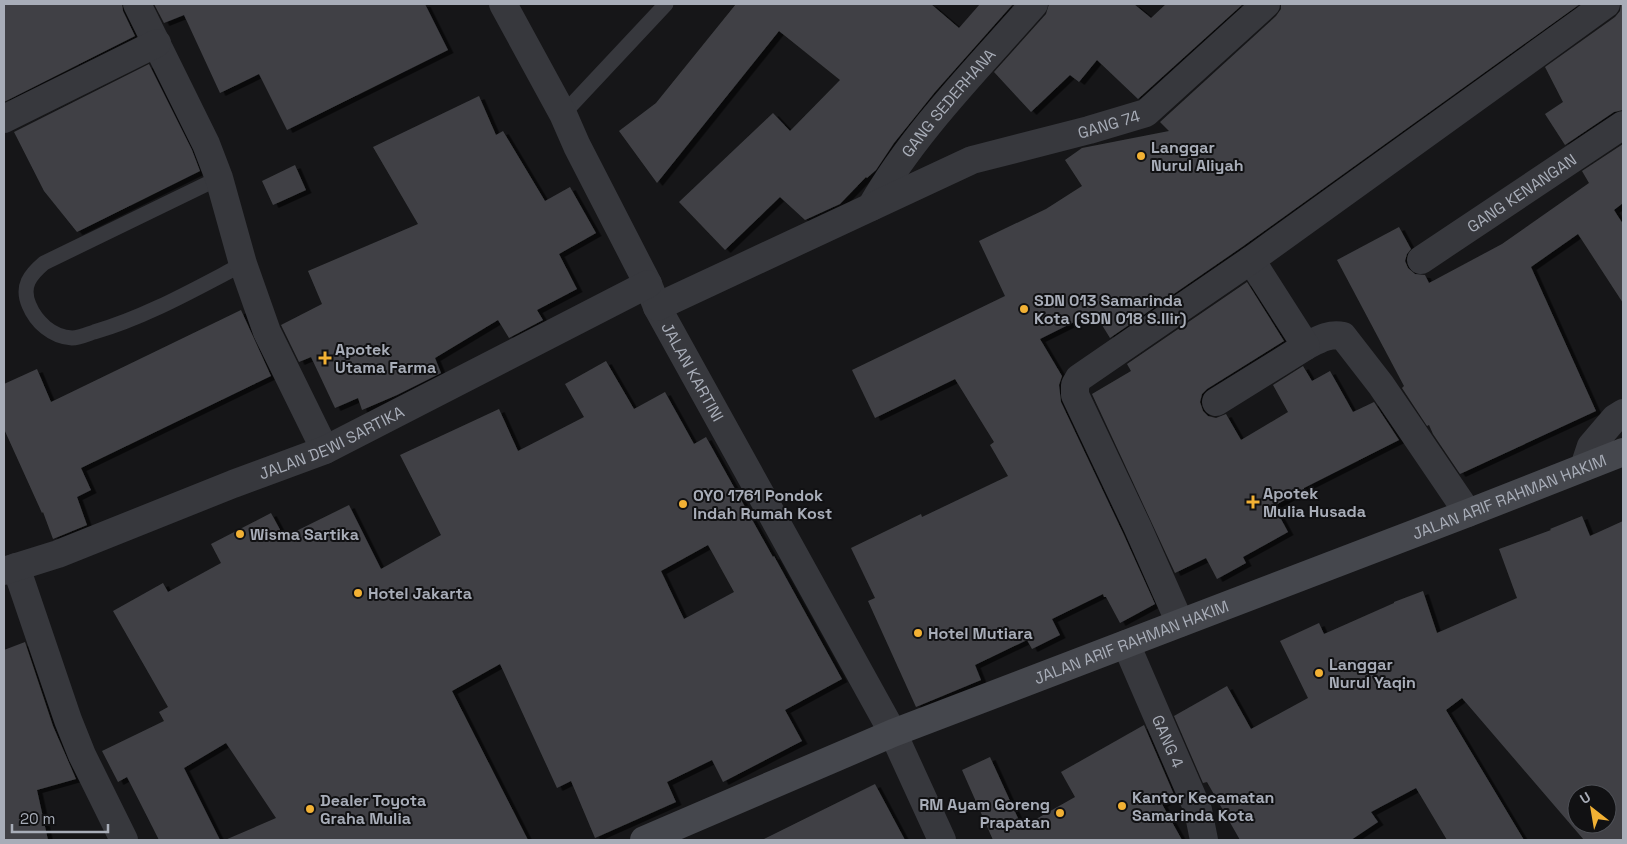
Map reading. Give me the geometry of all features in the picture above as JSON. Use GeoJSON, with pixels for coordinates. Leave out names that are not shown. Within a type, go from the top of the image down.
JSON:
{"type":"FeatureCollection","features":[{"type":"Feature","properties":{"kind":"street"},"geometry":{"type":"LineString","coordinates":[[137,4],[206,144],[219,178],[243,264],[267,332],[325,450]]}},
{"type":"Feature","properties":{"kind":"street","name":"JALAN KARTINI"},"geometry":{"type":"LineString","coordinates":[[502,4],[563,114],[652,296],[893,733],[942,840]]}},
{"type":"Feature","properties":{"kind":"street","name":"GANG SEDERHANA"},"geometry":{"type":"LineString","coordinates":[[866,210],[887,179],[933,120],[1034,4]]}},
{"type":"Feature","properties":{"kind":"street","name":"GANG 74"},"geometry":{"type":"LineString","coordinates":[[866,210],[972,160],[1089,130],[1146,113],[1266,4]]}},
{"type":"Feature","properties":{"kind":"street"},"geometry":{"type":"LineString","coordinates":[[1180,623],[1137,526],[1075,395],[1075,385],[1079,378],[1251,260],[1606,4]]}},
{"type":"Feature","properties":{"kind":"street"},"geometry":{"type":"LineString","coordinates":[[4,118],[157,43]]}},
{"type":"Feature","properties":{"kind":"street","name":"GANG KENANGAN"},"geometry":{"type":"LineString","coordinates":[[1421,260],[1623,126]]}},
{"type":"Feature","properties":{"kind":"street"},"geometry":{"type":"LineString","coordinates":[[652,296],[866,210]]}},
{"type":"Feature","properties":{"kind":"street"},"geometry":{"type":"LineString","coordinates":[[1251,260],[1306,346]]}},
{"type":"Feature","properties":{"kind":"street","name":"JALAN DEWI SARTIKA"},"geometry":{"type":"LineString","coordinates":[[10,569],[58,554],[233,484],[325,450],[652,296]]}},
{"type":"Feature","properties":{"kind":"street"},"geometry":{"type":"LineString","coordinates":[[1216,402],[1306,346],[1326,336],[1335,334],[1343,336],[1381,385],[1468,513]]}},
{"type":"Feature","properties":{"kind":"street"},"geometry":{"type":"LineString","coordinates":[[1584,467],[1592,446],[1615,418],[1623,412]]}},
{"type":"Feature","properties":{"kind":"street","name":"JALAN ARIF RAHMAN HAKIM"},"geometry":{"type":"LineString","coordinates":[[644,840],[893,733],[1623,452]]}},
{"type":"Feature","properties":{"kind":"street"},"geometry":{"type":"LineString","coordinates":[[10,569],[82,755],[124,840]]}},
{"type":"Feature","properties":{"kind":"street","name":"GANG 4"},"geometry":{"type":"LineString","coordinates":[[1126,644],[1198,810],[1204,840]]}},
{"type":"Feature","properties":{"kind":"lane"},"geometry":{"type":"LineString","coordinates":[[563,114],[666,4]]}},
{"type":"Feature","properties":{"kind":"lane"},"geometry":{"type":"LineString","coordinates":[[219,178],[44,263],[31,274],[26,285],[26,297],[36,319],[46,328],[57,334],[73,338],[120,323],[191,292],[243,264]]}},
{"type":"Feature","properties":{"kind":"building"},"geometry":{"type":"Polygon","coordinates":[[[4,4],[122,4],[123,11],[135,36],[4,102],[4,4]]]}},
{"type":"Feature","properties":{"kind":"building"},"geometry":{"type":"Polygon","coordinates":[[[154,4],[425,4],[448,50],[287,130],[259,74],[220,93],[184,15],[164,23],[154,4]]]}},
{"type":"Feature","properties":{"kind":"building"},"geometry":{"type":"Polygon","coordinates":[[[736,4],[931,4],[959,28],[980,4],[1013,4],[935,92],[894,143],[876,170],[866,177],[840,204],[805,220],[780,197],[725,250],[679,202],[773,113],[790,131],[840,80],[779,31],[657,183],[619,131],[656,103],[736,4]]]}},
{"type":"Feature","properties":{"kind":"building"},"geometry":{"type":"Polygon","coordinates":[[[1049,4],[1134,4],[1151,18],[1166,4],[1243,4],[1138,99],[1097,60],[1079,82],[1070,75],[1031,112],[994,72],[1046,14],[1049,4]]]}},
{"type":"Feature","properties":{"kind":"building"},"geometry":{"type":"Polygon","coordinates":[[[1281,4],[1580,4],[1242,247],[1110,338],[1094,312],[1040,339],[1062,376],[1059,385],[1061,402],[1155,604],[1120,623],[1103,594],[1052,619],[1060,635],[1032,649],[1027,640],[975,665],[981,680],[916,707],[868,601],[875,598],[851,548],[921,514],[922,517],[1008,476],[990,445],[994,442],[955,379],[875,418],[852,370],[1005,296],[979,241],[1046,209],[1082,186],[1065,160],[1082,148],[1169,131],[1160,122],[1276,16],[1281,9],[1281,4]]]}},
{"type":"Feature","properties":{"kind":"building"},"geometry":{"type":"Polygon","coordinates":[[[1621,4],[1623,4],[1623,110],[1614,112],[1565,145],[1545,114],[1563,102],[1545,67],[1615,17],[1620,11],[1621,4]]]}},
{"type":"Feature","properties":{"kind":"building"},"geometry":{"type":"Polygon","coordinates":[[[149,64],[192,150],[200,171],[77,232],[44,191],[14,132],[149,64]]]}},
{"type":"Feature","properties":{"kind":"building"},"geometry":{"type":"Polygon","coordinates":[[[479,96],[496,135],[503,131],[545,201],[570,187],[596,233],[559,254],[577,289],[537,310],[543,320],[509,338],[498,320],[435,358],[441,373],[397,395],[362,410],[358,398],[335,408],[311,357],[299,362],[281,325],[322,304],[308,271],[418,224],[373,147],[479,96]]]}},
{"type":"Feature","properties":{"kind":"building"},"geometry":{"type":"Polygon","coordinates":[[[1623,144],[1623,203],[1614,210],[1623,224],[1623,303],[1578,234],[1531,267],[1596,411],[1460,474],[1429,425],[1427,426],[1402,388],[1404,386],[1337,260],[1399,227],[1411,249],[1405,261],[1408,268],[1415,274],[1425,275],[1429,283],[1502,244],[1589,183],[1582,171],[1623,144]]]}},
{"type":"Feature","properties":{"kind":"building"},"geometry":{"type":"Polygon","coordinates":[[[295,165],[306,190],[273,205],[262,181],[295,165]]]}},
{"type":"Feature","properties":{"kind":"building"},"geometry":{"type":"Polygon","coordinates":[[[1247,282],[1284,341],[1207,389],[1202,394],[1200,402],[1203,411],[1208,416],[1216,418],[1226,414],[1241,440],[1288,412],[1273,385],[1303,366],[1312,381],[1330,371],[1353,412],[1374,402],[1399,440],[1304,488],[1274,506],[1288,532],[1243,557],[1246,563],[1217,579],[1206,558],[1175,573],[1092,394],[1131,371],[1127,364],[1247,282]]]}},
{"type":"Feature","properties":{"kind":"building"},"geometry":{"type":"Polygon","coordinates":[[[241,310],[271,376],[81,468],[91,490],[77,497],[87,525],[53,539],[43,512],[4,429],[4,384],[37,369],[51,402],[241,310]]]}},
{"type":"Feature","properties":{"kind":"building"},"geometry":{"type":"Polygon","coordinates":[[[606,361],[634,409],[665,392],[694,444],[706,437],[842,679],[785,710],[802,741],[723,782],[712,760],[667,782],[676,802],[595,838],[571,781],[557,788],[500,664],[452,691],[528,840],[225,840],[276,818],[226,743],[184,768],[220,840],[159,840],[127,777],[118,782],[102,751],[164,721],[159,712],[168,707],[113,611],[163,583],[168,592],[221,563],[211,544],[271,513],[284,537],[349,505],[381,569],[441,535],[400,455],[499,409],[518,451],[584,417],[565,384],[606,361]],[[708,545],[661,571],[684,619],[734,592],[708,545]]]}},
{"type":"Feature","properties":{"kind":"building"},"geometry":{"type":"Polygon","coordinates":[[[1582,516],[1590,536],[1623,521],[1623,840],[1584,840],[1579,834],[1617,834],[1617,784],[1567,784],[1567,820],[1462,698],[1446,710],[1524,840],[1447,840],[1416,788],[1371,812],[1378,822],[1351,840],[1240,840],[1207,782],[1203,783],[1174,716],[1227,686],[1251,729],[1308,698],[1280,641],[1319,623],[1324,634],[1423,591],[1437,633],[1517,598],[1499,549],[1551,530],[1582,516]]]}},
{"type":"Feature","properties":{"kind":"building"},"geometry":{"type":"Polygon","coordinates":[[[25,642],[53,726],[76,779],[37,790],[48,840],[4,840],[4,650],[25,642]]]}},
{"type":"Feature","properties":{"kind":"building"},"geometry":{"type":"Polygon","coordinates":[[[1144,725],[1175,797],[1162,804],[1182,840],[993,840],[962,770],[990,757],[1022,827],[1075,797],[1061,772],[1144,725]]]}},
{"type":"Feature","properties":{"kind":"building"},"geometry":{"type":"Polygon","coordinates":[[[875,784],[905,840],[762,840],[875,784]]]}},
{"type":"Feature","properties":{"kind":"place","name":"Langgar Nurul Aliyah"},"geometry":{"type":"Point","coordinates":[1141,156]}},
{"type":"Feature","properties":{"kind":"place","name":"SDN 013 Samarinda Kota (SDN 018 S.Ilir)"},"geometry":{"type":"Point","coordinates":[1024,309]}},
{"type":"Feature","properties":{"kind":"place","name":"Apotek Utama Farma"},"geometry":{"type":"Point","coordinates":[325,358]}},
{"type":"Feature","properties":{"kind":"place","name":"Apotek Mulia Husada"},"geometry":{"type":"Point","coordinates":[1253,502]}},
{"type":"Feature","properties":{"kind":"place","name":"OYO 1761 Pondok Indah Rumah Kost"},"geometry":{"type":"Point","coordinates":[683,504]}},
{"type":"Feature","properties":{"kind":"place","name":"Wisma Sartika"},"geometry":{"type":"Point","coordinates":[240,534]}},
{"type":"Feature","properties":{"kind":"place","name":"Hotel Jakarta"},"geometry":{"type":"Point","coordinates":[358,593]}},
{"type":"Feature","properties":{"kind":"place","name":"Hotel Mutiara"},"geometry":{"type":"Point","coordinates":[918,633]}},
{"type":"Feature","properties":{"kind":"place","name":"Langgar Nurul Yaqin"},"geometry":{"type":"Point","coordinates":[1319,673]}},
{"type":"Feature","properties":{"kind":"place","name":"Kantor Kecamatan Samarinda Kota"},"geometry":{"type":"Point","coordinates":[1122,806]}},
{"type":"Feature","properties":{"kind":"place","name":"Dealer Toyota Graha Mulia"},"geometry":{"type":"Point","coordinates":[310,809]}},
{"type":"Feature","properties":{"kind":"place","name":"RM Ayam Goreng Prapatan"},"geometry":{"type":"Point","coordinates":[1060,813]}}]}
